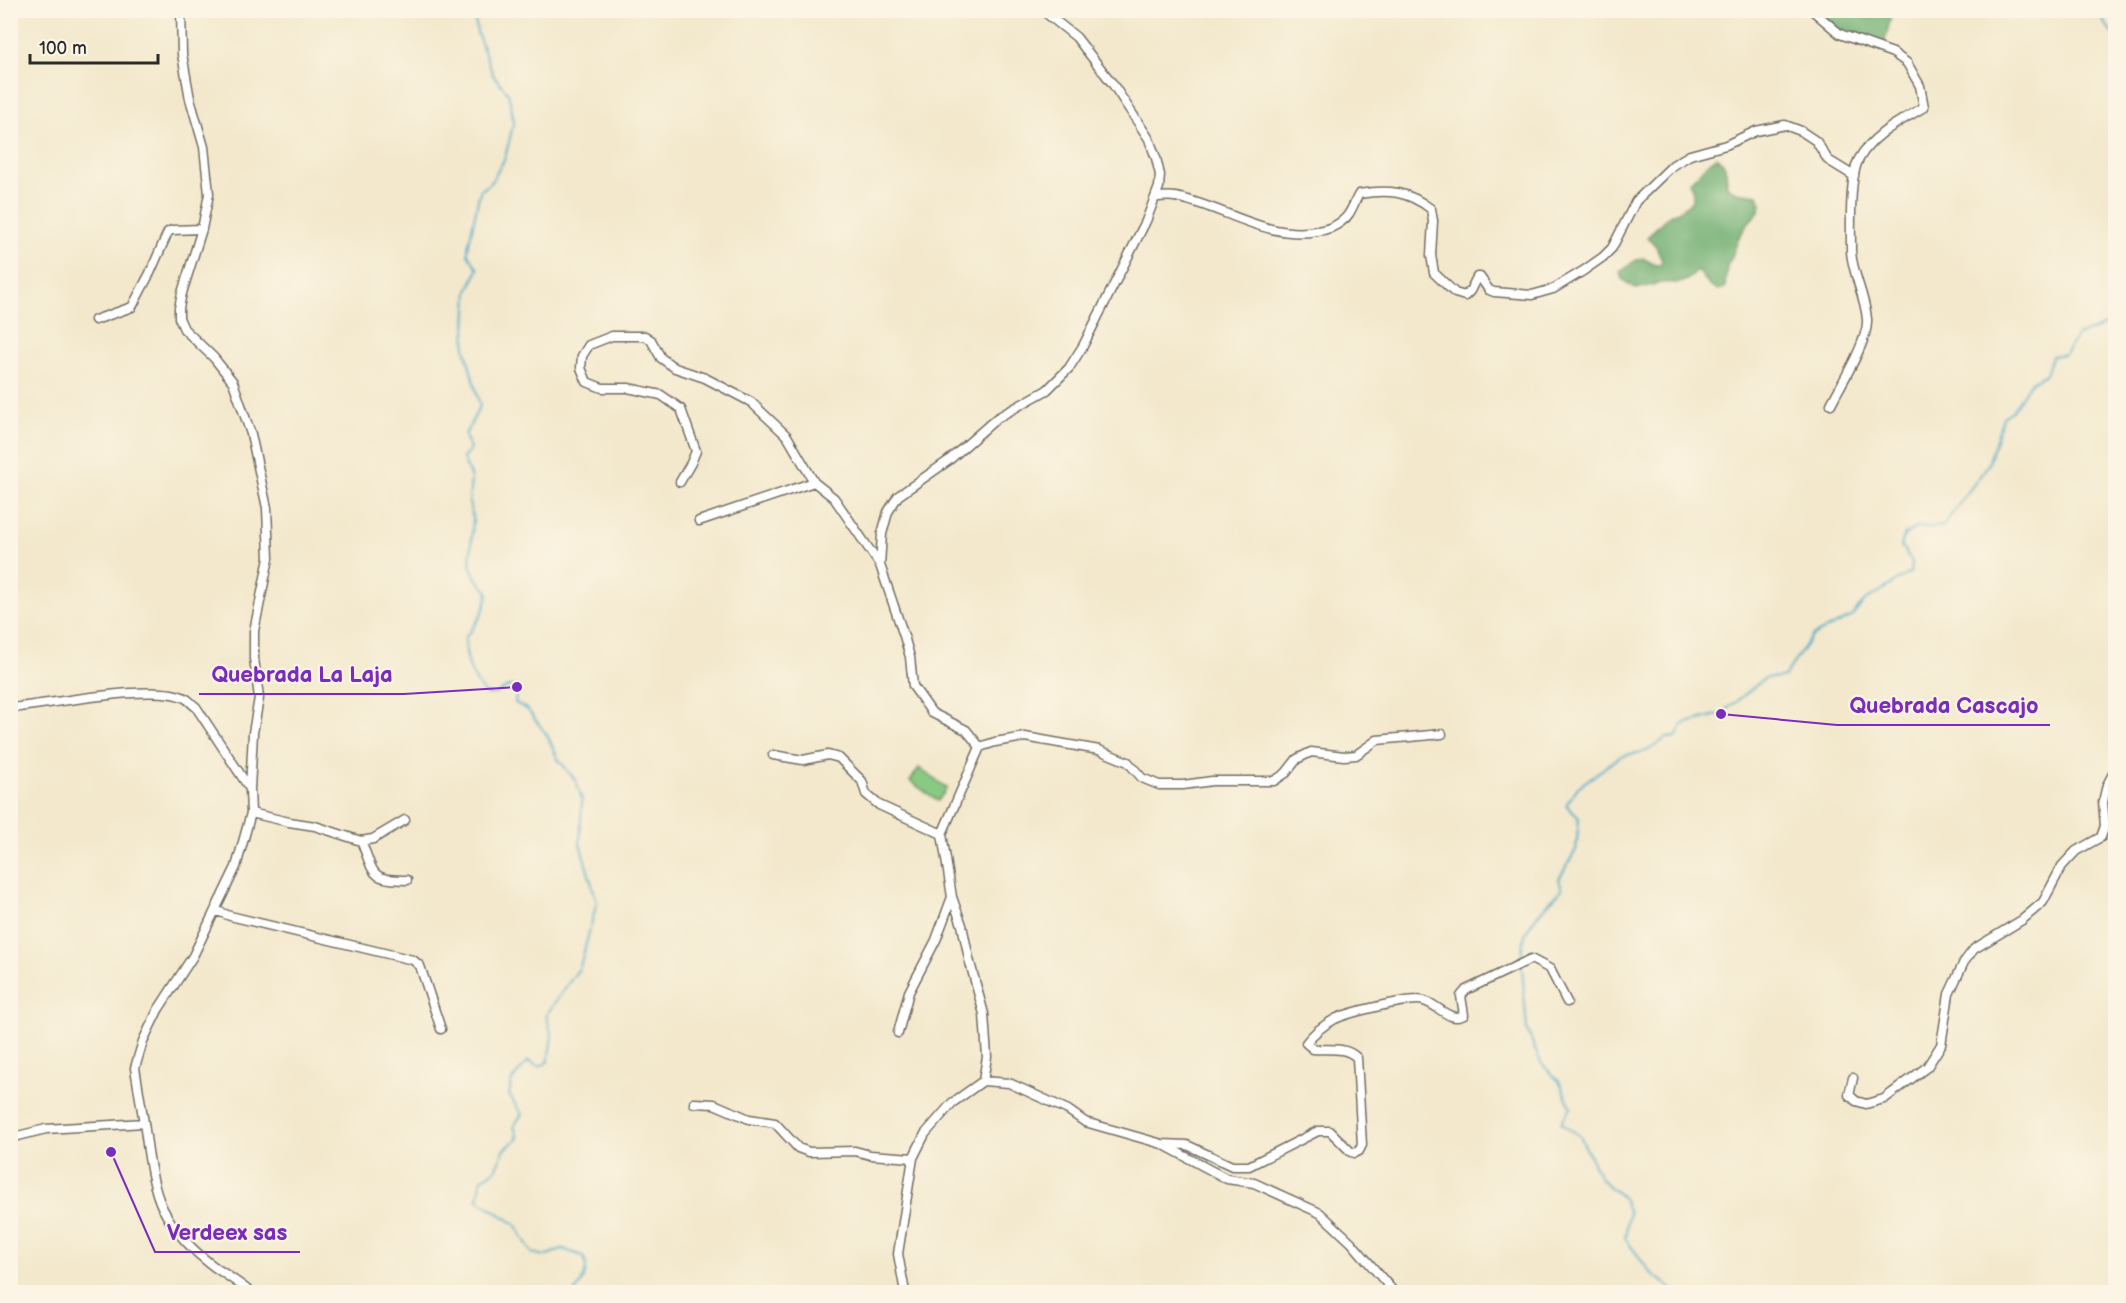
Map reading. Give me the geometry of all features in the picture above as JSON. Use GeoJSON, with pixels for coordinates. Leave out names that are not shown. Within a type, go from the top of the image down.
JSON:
{"type":"FeatureCollection","features":[{"type":"Feature","properties":{"kind":"street"},"geometry":{"type":"LineString","coordinates":[[181,10],[182,54],[190,99],[204,147],[209,194],[202,229],[179,308],[179,318],[184,329],[214,358],[233,382],[251,434],[267,508],[269,558],[254,631],[254,658],[259,698],[253,733],[251,813],[236,867],[193,956],[158,1010],[143,1041],[135,1068],[152,1172],[163,1208],[183,1238],[215,1268],[236,1280],[250,1293]]}},
{"type":"Feature","properties":{"kind":"street"},"geometry":{"type":"LineString","coordinates":[[880,565],[882,534],[888,512],[898,496],[948,461],[996,418],[1047,390],[1069,368],[1099,315],[1156,197],[1160,175],[1149,139],[1112,83],[1076,37],[1042,10]]}},
{"type":"Feature","properties":{"kind":"street"},"geometry":{"type":"LineString","coordinates":[[1812,10],[1840,34],[1900,57],[1907,63],[1915,74],[1924,107],[1888,129],[1858,159],[1854,176],[1851,252],[1852,265],[1868,322],[1863,339],[1831,404]]}},
{"type":"Feature","properties":{"kind":"street"},"geometry":{"type":"LineString","coordinates":[[1156,197],[1173,196],[1255,225],[1301,234],[1329,229],[1342,221],[1350,213],[1359,194],[1398,192],[1431,209],[1434,221],[1431,255],[1434,273],[1455,293],[1464,296],[1470,291],[1477,277],[1482,279],[1489,290],[1494,292],[1532,295],[1553,289],[1603,257],[1612,248],[1636,201],[1673,165],[1690,155],[1726,145],[1756,131],[1785,125],[1801,131],[1816,141],[1828,159],[1854,176]]}},
{"type":"Feature","properties":{"kind":"street"},"geometry":{"type":"LineString","coordinates":[[95,320],[132,307],[168,232],[202,229]]}},
{"type":"Feature","properties":{"kind":"street"},"geometry":{"type":"LineString","coordinates":[[680,482],[696,451],[681,409],[661,395],[628,388],[602,388],[587,382],[581,368],[582,356],[589,345],[612,336],[645,336],[651,340],[660,358],[675,368],[705,378],[751,402],[787,436],[814,482],[834,498],[880,565],[910,657],[913,686],[932,713],[966,730],[980,747]]}},
{"type":"Feature","properties":{"kind":"street"},"geometry":{"type":"LineString","coordinates":[[699,521],[814,482]]}},
{"type":"Feature","properties":{"kind":"street"},"geometry":{"type":"LineString","coordinates":[[10,708],[130,693],[151,692],[184,698],[196,707],[250,789]]}},
{"type":"Feature","properties":{"kind":"street"},"geometry":{"type":"LineString","coordinates":[[983,1081],[987,1057],[984,1014],[962,926],[952,897],[942,834],[980,747],[1025,737],[1099,750],[1128,762],[1143,778],[1159,785],[1183,785],[1212,780],[1274,782],[1286,773],[1297,759],[1311,752],[1356,755],[1377,740],[1442,734]]}},
{"type":"Feature","properties":{"kind":"street"},"geometry":{"type":"LineString","coordinates":[[773,755],[803,760],[828,755],[839,758],[862,781],[866,794],[879,805],[942,834]]}},
{"type":"Feature","properties":{"kind":"street"},"geometry":{"type":"LineString","coordinates":[[1853,1078],[1849,1095],[1856,1101],[1866,1104],[1884,1099],[1927,1067],[1941,1045],[1949,993],[1964,962],[1974,949],[2022,920],[2043,902],[2062,866],[2076,851],[2101,837],[2105,826],[2103,802],[2107,785],[2115,768]]}},
{"type":"Feature","properties":{"kind":"street"},"geometry":{"type":"LineString","coordinates":[[251,813],[315,826],[362,841],[373,839],[405,820]]}},
{"type":"Feature","properties":{"kind":"street"},"geometry":{"type":"LineString","coordinates":[[362,841],[374,873],[378,877],[384,880],[407,880]]}},
{"type":"Feature","properties":{"kind":"street"},"geometry":{"type":"LineString","coordinates":[[898,1033],[909,992],[936,940],[952,897]]}},
{"type":"Feature","properties":{"kind":"street"},"geometry":{"type":"LineString","coordinates":[[215,910],[230,916],[413,960],[420,966],[441,1029]]}},
{"type":"Feature","properties":{"kind":"street"},"geometry":{"type":"LineString","coordinates":[[905,1293],[898,1254],[913,1158],[925,1134],[952,1103],[983,1081],[1009,1083],[1039,1095],[1085,1122],[1162,1144],[1187,1146],[1232,1166],[1249,1166],[1318,1131],[1330,1131],[1351,1152],[1359,1151],[1362,1145],[1357,1058],[1351,1052],[1313,1049],[1309,1048],[1306,1043],[1314,1033],[1337,1018],[1420,1000],[1436,1005],[1453,1018],[1458,1018],[1464,1015],[1461,996],[1466,990],[1531,959],[1550,969],[1567,1002]]}},
{"type":"Feature","properties":{"kind":"street"},"geometry":{"type":"LineString","coordinates":[[694,1103],[714,1104],[749,1119],[775,1123],[798,1148],[810,1152],[855,1151],[870,1155],[913,1158]]}},
{"type":"Feature","properties":{"kind":"street"},"geometry":{"type":"LineString","coordinates":[[10,1138],[46,1129],[144,1123]]}},
{"type":"Feature","properties":{"kind":"street"},"geometry":{"type":"LineString","coordinates":[[1162,1144],[1227,1179],[1254,1184],[1320,1212],[1351,1242],[1394,1293]]}},
{"type":"Feature","properties":{"kind":"green space"},"geometry":{"type":"Polygon","coordinates":[[[1884,10],[1891,16],[1885,41],[1881,47],[1839,30],[1816,11],[1884,10]]]}},
{"type":"Feature","properties":{"kind":"green space"},"geometry":{"type":"Polygon","coordinates":[[[1717,157],[1725,167],[1727,186],[1736,192],[1758,195],[1761,204],[1759,211],[1739,237],[1727,266],[1725,288],[1718,290],[1710,287],[1698,270],[1681,282],[1655,284],[1636,289],[1622,279],[1620,272],[1636,260],[1643,258],[1655,265],[1660,265],[1662,261],[1656,246],[1647,238],[1665,219],[1690,203],[1693,195],[1689,182],[1717,157]]]}},
{"type":"Feature","properties":{"kind":"green space"},"geometry":{"type":"Polygon","coordinates":[[[919,768],[947,788],[938,801],[910,781],[919,768]]]}},
{"type":"Feature","properties":{"kind":"waterway"},"geometry":{"type":"LineString","coordinates":[[478,10],[475,18],[477,32],[493,75],[508,93],[514,121],[505,158],[491,183],[480,191],[468,248],[468,254],[478,269],[468,291],[465,348],[480,406],[465,435],[470,449],[463,458],[471,478],[469,503],[473,518],[470,564],[475,577],[488,592],[480,617],[465,638],[466,654],[473,675],[486,694],[496,694],[509,686],[517,687],[515,703],[527,709],[547,735],[558,759],[576,781],[582,800],[580,844],[597,902],[580,967],[546,1015],[552,1036],[548,1062],[539,1067],[528,1061],[512,1080],[509,1095],[522,1114],[514,1126],[518,1138],[504,1150],[495,1170],[481,1180],[478,1200],[515,1224],[532,1253],[545,1256],[562,1249],[583,1256],[586,1266],[584,1276],[574,1292]]}},
{"type":"Feature","properties":{"kind":"waterway"},"geometry":{"type":"LineString","coordinates":[[2084,10],[2099,15],[2116,38]]}},
{"type":"Feature","properties":{"kind":"waterway"},"geometry":{"type":"LineString","coordinates":[[1522,962],[1522,950],[1528,929],[1539,913],[1562,889],[1559,879],[1576,850],[1579,818],[1566,805],[1578,787],[1621,756],[1647,751],[1666,738],[1676,737],[1683,724],[1721,714],[1765,678],[1784,677],[1812,636],[1851,617],[1865,601],[1911,572],[1912,562],[1901,546],[1905,534],[1916,528],[1943,526],[1988,465],[2003,417],[2012,411],[2031,382],[2046,374],[2052,356],[2065,354],[2077,336],[2116,321]]}},
{"type":"Feature","properties":{"kind":"waterway"},"geometry":{"type":"LineString","coordinates":[[1522,967],[1527,1030],[1541,1063],[1559,1081],[1571,1107],[1561,1123],[1580,1136],[1601,1179],[1623,1198],[1629,1213],[1625,1238],[1650,1272],[1675,1292]]}},
{"type":"Feature","properties":{"kind":"place","name":"Quebrada La Laja"},"geometry":{"type":"Point","coordinates":[517,687]}},
{"type":"Feature","properties":{"kind":"place","name":"Quebrada Cascajo"},"geometry":{"type":"Point","coordinates":[1721,714]}},
{"type":"Feature","properties":{"kind":"place","name":"Verdeex sas"},"geometry":{"type":"Point","coordinates":[111,1152]}}]}
